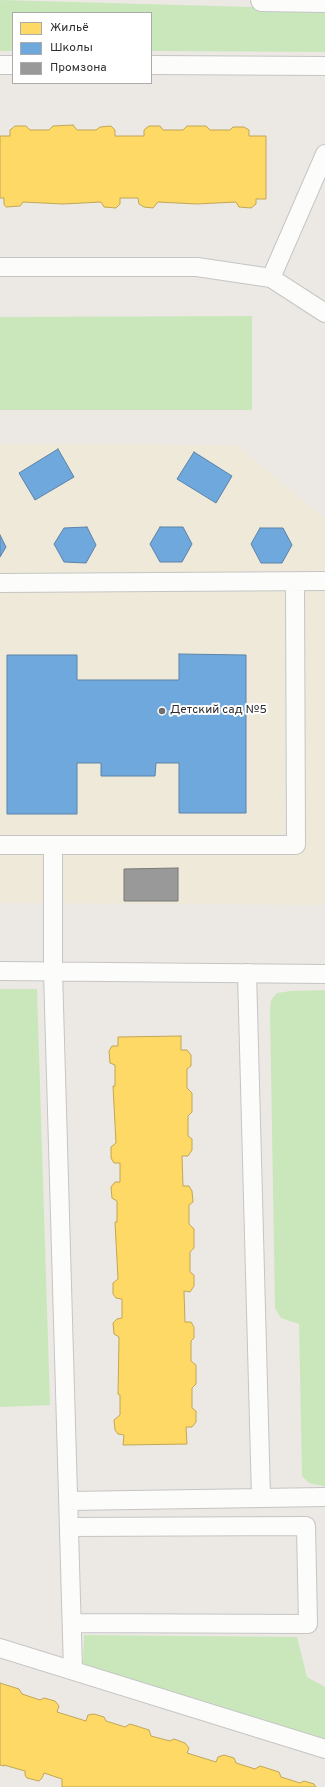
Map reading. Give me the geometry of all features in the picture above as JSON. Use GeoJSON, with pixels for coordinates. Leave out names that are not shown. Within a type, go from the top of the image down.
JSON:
{"type":"FeatureCollection","features":[{"type":"Feature","properties":{"kind":"street"},"geometry":{"type":"LineString","coordinates":[[262,0],[325,1]]}},
{"type":"Feature","properties":{"kind":"lane"},"geometry":{"type":"LineString","coordinates":[[0,65],[12,65]]}},
{"type":"Feature","properties":{"kind":"lane"},"geometry":{"type":"LineString","coordinates":[[152,65],[325,66]]}},
{"type":"Feature","properties":{"kind":"lane"},"geometry":{"type":"LineString","coordinates":[[271,278],[325,154]]}},
{"type":"Feature","properties":{"kind":"lane"},"geometry":{"type":"LineString","coordinates":[[0,267],[197,267],[271,278],[325,313]]}},
{"type":"Feature","properties":{"kind":"lane"},"geometry":{"type":"LineString","coordinates":[[0,583],[325,581]]}},
{"type":"Feature","properties":{"kind":"lane"},"geometry":{"type":"LineString","coordinates":[[0,845],[296,845],[295,582]]}},
{"type":"Feature","properties":{"kind":"lane"},"geometry":{"type":"LineString","coordinates":[[53,845],[53,971],[73,1670]]}},
{"type":"Feature","properties":{"kind":"lane"},"geometry":{"type":"LineString","coordinates":[[0,971],[325,974]]}},
{"type":"Feature","properties":{"kind":"lane"},"geometry":{"type":"LineString","coordinates":[[247,973],[261,1497]]}},
{"type":"Feature","properties":{"kind":"lane"},"geometry":{"type":"LineString","coordinates":[[69,1501],[325,1497]]}},
{"type":"Feature","properties":{"kind":"lane"},"geometry":{"type":"LineString","coordinates":[[70,1527],[306,1526],[308,1624],[72,1623]]}},
{"type":"Feature","properties":{"kind":"lane"},"geometry":{"type":"LineString","coordinates":[[0,1648],[325,1749]]}},
{"type":"Feature","properties":{"kind":"shaded area","name":"Детский сад №5"},"geometry":{"type":"Polygon","coordinates":[[[0,444],[236,445],[325,518],[325,905],[0,903],[0,444]]]}},
{"type":"Feature","properties":{"kind":"green space"},"geometry":{"type":"Polygon","coordinates":[[[0,0],[325,9],[325,52],[152,51],[152,12],[12,12],[12,51],[0,51],[0,0]]]}},
{"type":"Feature","properties":{"kind":"green space"},"geometry":{"type":"Polygon","coordinates":[[[252,316],[252,410],[0,410],[0,317],[252,316]]]}},
{"type":"Feature","properties":{"kind":"green space"},"geometry":{"type":"Polygon","coordinates":[[[0,989],[37,989],[50,1405],[0,1407],[0,989]]]}},
{"type":"Feature","properties":{"kind":"green space"},"geometry":{"type":"Polygon","coordinates":[[[325,990],[325,1486],[323,1486],[309,1483],[302,1476],[299,1324],[281,1318],[275,1308],[270,1011],[271,1000],[277,993],[325,990]]]}},
{"type":"Feature","properties":{"kind":"green space"},"geometry":{"type":"Polygon","coordinates":[[[84,1635],[297,1637],[307,1677],[325,1687],[325,1740],[83,1665],[84,1635]]]}},
{"type":"Feature","properties":{"kind":"building: Жильё"},"geometry":{"type":"Polygon","coordinates":[[[73,125],[77,130],[96,130],[100,127],[111,126],[115,130],[115,136],[144,136],[144,130],[149,126],[160,126],[163,130],[183,130],[187,126],[206,126],[210,130],[230,130],[233,127],[244,127],[249,130],[249,136],[266,136],[266,199],[256,199],[256,204],[251,208],[239,207],[236,202],[197,204],[158,202],[153,208],[144,207],[139,204],[138,198],[120,198],[120,204],[116,208],[104,207],[101,202],[63,204],[23,202],[20,206],[6,207],[4,204],[4,198],[0,198],[0,136],[10,136],[10,130],[15,126],[26,126],[30,130],[49,130],[53,126],[73,125]]]}},
{"type":"Feature","properties":{"kind":"building: Жильё"},"geometry":{"type":"Polygon","coordinates":[[[181,1036],[181,1050],[187,1050],[191,1055],[191,1066],[187,1069],[187,1088],[192,1093],[192,1112],[188,1116],[188,1136],[192,1139],[192,1150],[188,1156],[182,1156],[183,1186],[189,1186],[192,1191],[193,1202],[189,1205],[189,1224],[194,1229],[194,1248],[190,1252],[190,1272],[194,1275],[194,1286],[190,1292],[184,1291],[185,1322],[191,1322],[194,1327],[194,1338],[191,1341],[191,1361],[196,1365],[196,1384],[192,1388],[192,1408],[196,1411],[196,1422],[192,1427],[186,1427],[187,1444],[123,1445],[124,1435],[118,1434],[115,1430],[114,1420],[120,1415],[120,1395],[118,1394],[119,1337],[114,1334],[113,1323],[117,1319],[122,1318],[122,1299],[116,1298],[113,1294],[113,1283],[118,1279],[115,1222],[117,1222],[117,1201],[112,1198],[111,1187],[115,1182],[120,1182],[120,1163],[114,1163],[111,1158],[111,1147],[116,1143],[113,1086],[115,1086],[115,1065],[110,1063],[109,1051],[112,1046],[118,1046],[118,1037],[181,1036]]]}},
{"type":"Feature","properties":{"kind":"building: Жильё"},"geometry":{"type":"Polygon","coordinates":[[[0,1683],[19,1689],[22,1694],[40,1700],[44,1698],[55,1701],[59,1706],[57,1712],[86,1721],[88,1715],[94,1714],[104,1717],[106,1721],[125,1727],[130,1724],[149,1730],[151,1736],[170,1741],[174,1739],[185,1743],[189,1748],[187,1753],[216,1762],[218,1757],[224,1755],[234,1758],[236,1763],[255,1769],[260,1766],[279,1772],[281,1777],[300,1783],[304,1781],[314,1784],[316,1787],[62,1787],[62,1779],[44,1773],[39,1781],[27,1778],[25,1771],[0,1765],[0,1683]]]}},
{"type":"Feature","properties":{"kind":"building: Школы"},"geometry":{"type":"Polygon","coordinates":[[[58,449],[74,477],[35,500],[19,473],[58,449]]]}},
{"type":"Feature","properties":{"kind":"building: Школы"},"geometry":{"type":"Polygon","coordinates":[[[194,452],[232,476],[216,503],[177,479],[194,452]]]}},
{"type":"Feature","properties":{"kind":"building: Школы"},"geometry":{"type":"Polygon","coordinates":[[[87,527],[96,545],[86,563],[64,562],[54,544],[64,528],[87,527]]]}},
{"type":"Feature","properties":{"kind":"building: Школы"},"geometry":{"type":"Polygon","coordinates":[[[160,527],[183,527],[192,544],[182,562],[160,562],[150,544],[160,527]]]}},
{"type":"Feature","properties":{"kind":"building: Школы"},"geometry":{"type":"Polygon","coordinates":[[[260,528],[283,528],[292,545],[282,563],[261,563],[251,544],[260,528]]]}},
{"type":"Feature","properties":{"kind":"building: Школы"},"geometry":{"type":"Polygon","coordinates":[[[0,535],[6,547],[0,557],[0,535]]]}},
{"type":"Feature","properties":{"kind":"building: Школы"},"geometry":{"type":"Polygon","coordinates":[[[179,654],[246,655],[246,813],[179,813],[179,763],[156,763],[155,776],[101,776],[101,763],[77,763],[77,814],[7,814],[7,655],[77,655],[77,680],[179,680],[179,654]]]}},
{"type":"Feature","properties":{"kind":"building: Промзона"},"geometry":{"type":"Polygon","coordinates":[[[178,868],[178,901],[124,901],[124,869],[178,868]]]}},
{"type":"Feature","properties":{"kind":"place","name":"Детский сад №5"},"geometry":{"type":"Point","coordinates":[162,711]}}]}
